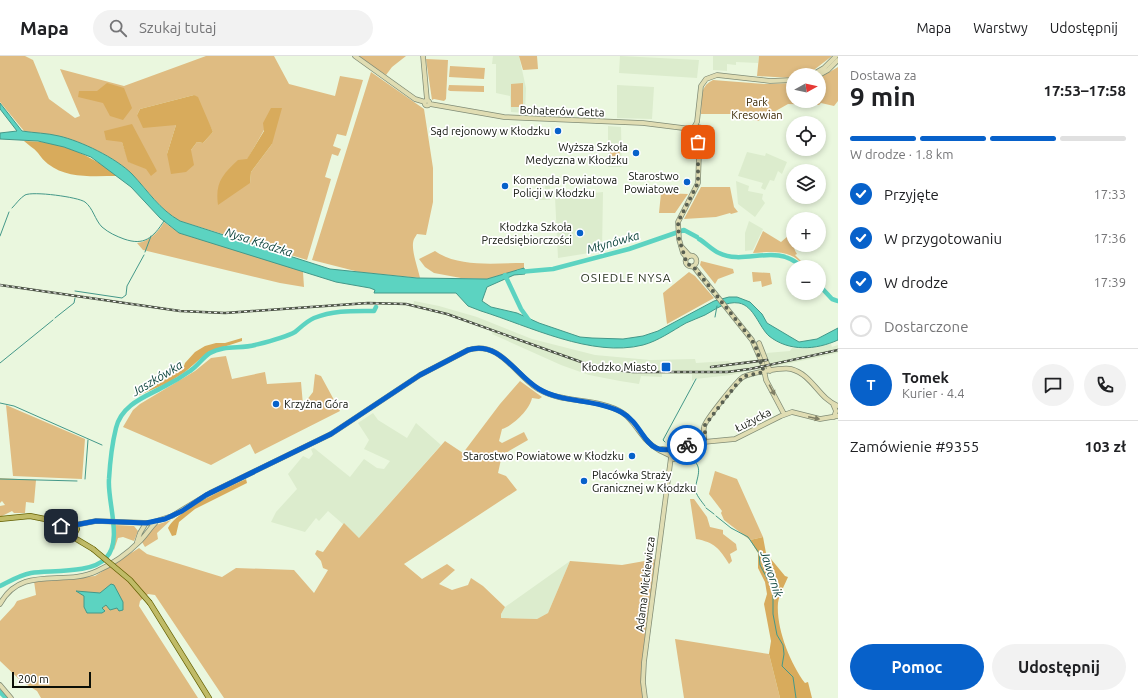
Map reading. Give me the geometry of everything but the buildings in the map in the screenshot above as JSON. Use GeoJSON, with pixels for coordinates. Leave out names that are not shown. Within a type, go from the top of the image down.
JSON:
{"type":"FeatureCollection","features":[{"type":"Feature","properties":{"kind":"main road"},"geometry":{"type":"LineString","coordinates":[[0,519],[30,516],[63,525],[70,522],[84,542],[130,580],[150,603],[209,698]]}},
{"type":"Feature","properties":{"kind":"main road"},"geometry":{"type":"LineString","coordinates":[[63,525],[62,532],[64,536],[68,538],[75,531]]}},
{"type":"Feature","properties":{"kind":"street","name":"Bohaterów Getta"},"geometry":{"type":"LineString","coordinates":[[355,56],[415,99],[427,102],[504,117],[643,123],[693,129]]}},
{"type":"Feature","properties":{"kind":"street"},"geometry":{"type":"LineString","coordinates":[[423,56],[427,102]]}},
{"type":"Feature","properties":{"kind":"street"},"geometry":{"type":"LineString","coordinates":[[828,70],[837,58]]}},
{"type":"Feature","properties":{"kind":"street"},"geometry":{"type":"LineString","coordinates":[[824,68],[837,58]]}},
{"type":"Feature","properties":{"kind":"street"},"geometry":{"type":"LineString","coordinates":[[828,70],[838,66]]}},
{"type":"Feature","properties":{"kind":"street"},"geometry":{"type":"LineString","coordinates":[[691,134],[697,122],[700,88],[703,82],[711,76],[770,81],[786,80]]}},
{"type":"Feature","properties":{"kind":"street"},"geometry":{"type":"LineString","coordinates":[[697,122],[704,132],[699,154],[697,187],[680,216],[678,225],[681,246],[688,257],[687,264],[693,266],[757,344],[770,371]]}},
{"type":"Feature","properties":{"kind":"street"},"geometry":{"type":"LineString","coordinates":[[675,128],[691,134],[692,138],[696,140],[699,154]]}},
{"type":"Feature","properties":{"kind":"street"},"geometry":{"type":"LineString","coordinates":[[693,129],[700,128]]}},
{"type":"Feature","properties":{"kind":"street"},"geometry":{"type":"LineString","coordinates":[[696,140],[703,138]]}},
{"type":"Feature","properties":{"kind":"street"},"geometry":{"type":"LineString","coordinates":[[688,257],[694,256],[697,261],[693,266]]}},
{"type":"Feature","properties":{"kind":"street"},"geometry":{"type":"LineString","coordinates":[[757,344],[766,380],[784,414]]}},
{"type":"Feature","properties":{"kind":"street"},"geometry":{"type":"LineString","coordinates":[[75,531],[85,524],[106,521],[132,523],[157,522],[178,513],[206,495],[331,434],[420,375],[471,349],[482,348],[494,351],[505,358],[530,382],[548,394],[595,403],[620,412],[629,417],[652,445],[671,455],[678,457],[678,451],[671,455]]}},
{"type":"Feature","properties":{"kind":"street"},"geometry":{"type":"LineString","coordinates":[[703,443],[705,425],[734,387],[745,376],[764,372],[788,368],[804,374],[836,405],[836,417],[818,419],[792,412],[781,407]]}},
{"type":"Feature","properties":{"kind":"street","name":"Łużycka"},"geometry":{"type":"LineString","coordinates":[[678,451],[703,443],[737,438],[784,414],[792,412]]}},
{"type":"Feature","properties":{"kind":"street","name":"Adama Mickiewicza"},"geometry":{"type":"LineString","coordinates":[[645,698],[643,682],[644,662],[671,455]]}},
{"type":"Feature","properties":{"kind":"street"},"geometry":{"type":"LineString","coordinates":[[0,604],[6,593],[17,584],[30,580],[90,574],[122,556],[137,544],[157,522]]}},
{"type":"Feature","properties":{"kind":"street"},"geometry":{"type":"LineString","coordinates":[[132,523],[138,527],[140,533]]}},
{"type":"Feature","properties":{"kind":"street"},"geometry":{"type":"LineString","coordinates":[[146,523],[148,531]]}},
{"type":"Feature","properties":{"kind":"street"},"geometry":{"type":"LineString","coordinates":[[137,544],[140,533],[146,523]]}},
{"type":"Feature","properties":{"kind":"street"},"geometry":{"type":"LineString","coordinates":[[0,685],[11,698]]}},
{"type":"Feature","properties":{"kind":"shaded area"},"geometry":{"type":"Polygon","coordinates":[[[493,56],[519,56],[526,88],[525,113],[511,112],[510,96],[496,93],[496,64],[492,64],[493,56]]]}},
{"type":"Feature","properties":{"kind":"shaded area"},"geometry":{"type":"Polygon","coordinates":[[[620,56],[699,60],[697,78],[619,73],[620,56]]]}},
{"type":"Feature","properties":{"kind":"shaded area"},"geometry":{"type":"Polygon","coordinates":[[[713,56],[759,56],[758,63],[736,62],[736,65],[727,64],[727,71],[713,70],[713,56]]]}},
{"type":"Feature","properties":{"kind":"shaded area"},"geometry":{"type":"Polygon","coordinates":[[[107,83],[124,88],[132,108],[123,120],[110,116],[103,103],[78,97],[79,91],[97,91],[107,83]]]}},
{"type":"Feature","properties":{"kind":"shaded area"},"geometry":{"type":"Polygon","coordinates":[[[617,85],[654,87],[652,119],[617,118],[617,85]]]}},
{"type":"Feature","properties":{"kind":"shaded area"},"geometry":{"type":"Polygon","coordinates":[[[194,95],[198,97],[213,132],[203,143],[197,142],[191,150],[194,165],[186,172],[171,174],[167,154],[176,125],[143,128],[137,115],[140,109],[194,95]]]}},
{"type":"Feature","properties":{"kind":"shaded area"},"geometry":{"type":"Polygon","coordinates":[[[271,108],[282,108],[272,144],[251,172],[250,183],[218,205],[217,197],[221,180],[238,160],[247,159],[264,131],[263,123],[271,108]]]}},
{"type":"Feature","properties":{"kind":"shaded area"},"geometry":{"type":"Polygon","coordinates":[[[132,124],[157,171],[151,176],[146,169],[128,162],[122,142],[106,140],[104,131],[132,124]]]}},
{"type":"Feature","properties":{"kind":"shaded area"},"geometry":{"type":"Polygon","coordinates":[[[608,126],[621,127],[622,167],[608,167],[608,126]]]}},
{"type":"Feature","properties":{"kind":"shaded area"},"geometry":{"type":"Polygon","coordinates":[[[24,141],[50,143],[74,150],[96,161],[117,176],[81,176],[55,169],[24,141]]]}},
{"type":"Feature","properties":{"kind":"shaded area"},"geometry":{"type":"Polygon","coordinates":[[[747,152],[765,156],[766,153],[787,162],[782,174],[778,171],[774,181],[770,180],[765,190],[761,188],[763,183],[738,176],[747,152]]]}},
{"type":"Feature","properties":{"kind":"shaded area"},"geometry":{"type":"Polygon","coordinates":[[[736,181],[749,186],[748,191],[763,194],[762,199],[765,203],[755,217],[738,204],[736,181]]]}},
{"type":"Feature","properties":{"kind":"shaded area"},"geometry":{"type":"Polygon","coordinates":[[[545,185],[550,185],[550,200],[529,200],[529,192],[545,190],[545,185]]]}},
{"type":"Feature","properties":{"kind":"shaded area","name":"Kłodzka Szkoła Przedsiębiorczości"},"geometry":{"type":"Polygon","coordinates":[[[603,192],[602,251],[558,258],[555,197],[603,192]]]}},
{"type":"Feature","properties":{"kind":"shaded area"},"geometry":{"type":"Polygon","coordinates":[[[749,221],[763,229],[753,250],[745,251],[745,233],[749,221]]]}},
{"type":"Feature","properties":{"kind":"shaded area"},"geometry":{"type":"Polygon","coordinates":[[[414,301],[439,306],[477,317],[532,339],[595,355],[650,360],[695,359],[696,363],[728,361],[733,363],[754,360],[754,362],[759,361],[761,368],[731,375],[695,379],[692,381],[692,374],[662,374],[662,377],[641,376],[639,384],[620,381],[589,375],[561,365],[492,334],[493,331],[453,317],[413,307],[414,301]]]}},
{"type":"Feature","properties":{"kind":"shaded area"},"geometry":{"type":"Polygon","coordinates":[[[242,338],[242,341],[208,352],[185,372],[168,383],[135,397],[151,380],[167,372],[168,368],[173,367],[177,373],[183,369],[185,363],[195,352],[205,346],[216,343],[225,343],[242,338]]]}},
{"type":"Feature","properties":{"kind":"shaded area"},"geometry":{"type":"Polygon","coordinates":[[[831,344],[832,347],[838,345],[838,353],[772,367],[766,353],[790,351],[792,348],[804,349],[831,344]]]}},
{"type":"Feature","properties":{"kind":"shaded area"},"geometry":{"type":"Polygon","coordinates":[[[373,413],[378,420],[407,438],[416,423],[441,445],[359,538],[328,511],[319,521],[316,518],[305,532],[271,522],[276,512],[297,489],[288,474],[303,456],[309,459],[313,454],[311,449],[314,448],[350,477],[364,459],[377,468],[384,469],[390,461],[364,449],[369,440],[358,423],[373,413]]]}},
{"type":"Feature","properties":{"kind":"shaded area"},"geometry":{"type":"Polygon","coordinates":[[[246,479],[247,483],[195,509],[179,522],[176,535],[172,536],[168,528],[181,514],[203,500],[246,479]]]}},
{"type":"Feature","properties":{"kind":"shaded area"},"geometry":{"type":"Polygon","coordinates":[[[763,537],[766,553],[785,576],[788,577],[778,603],[779,623],[789,655],[799,675],[805,683],[808,682],[812,698],[780,698],[769,654],[771,641],[764,604],[767,594],[765,582],[758,568],[758,553],[750,540],[763,537]]]}},
{"type":"Feature","properties":{"kind":"shaded area"},"geometry":{"type":"Polygon","coordinates":[[[570,561],[548,613],[537,619],[501,618],[501,614],[505,607],[570,561]]]}},
{"type":"Feature","properties":{"kind":"green space"},"geometry":{"type":"Polygon","coordinates":[[[0,56],[25,56],[33,60],[49,99],[75,118],[80,116],[60,69],[124,86],[206,56],[274,56],[289,84],[335,96],[340,76],[363,80],[346,136],[337,134],[333,146],[341,149],[338,156],[332,154],[325,177],[331,179],[307,260],[180,221],[160,205],[137,179],[119,163],[107,155],[67,140],[24,131],[0,102],[0,56]],[[194,95],[140,109],[137,115],[176,125],[167,154],[191,150],[197,142],[203,143],[213,132],[194,95]],[[264,130],[247,160],[238,160],[250,183],[251,172],[272,144],[264,130]],[[122,142],[129,162],[157,171],[122,142]]]}},
{"type":"Feature","properties":{"kind":"green space"},"geometry":{"type":"Polygon","coordinates":[[[357,56],[406,56],[392,67],[386,75],[357,56]]]}},
{"type":"Feature","properties":{"kind":"green space"},"geometry":{"type":"Polygon","coordinates":[[[519,56],[537,56],[538,69],[523,70],[519,56]]]}},
{"type":"Feature","properties":{"kind":"green space"},"geometry":{"type":"Polygon","coordinates":[[[759,56],[832,56],[816,68],[786,68],[786,78],[757,76],[759,56]]]}},
{"type":"Feature","properties":{"kind":"green space"},"geometry":{"type":"Polygon","coordinates":[[[426,59],[448,60],[446,99],[444,101],[432,100],[426,59]]]}},
{"type":"Feature","properties":{"kind":"green space"},"geometry":{"type":"Polygon","coordinates":[[[450,66],[485,68],[484,79],[449,77],[450,66]]]}},
{"type":"Feature","properties":{"kind":"green space"},"geometry":{"type":"Polygon","coordinates":[[[838,67],[838,101],[834,106],[826,104],[826,74],[838,67]]]}},
{"type":"Feature","properties":{"kind":"green space"},"geometry":{"type":"Polygon","coordinates":[[[371,72],[424,109],[433,168],[433,202],[426,235],[417,234],[413,243],[420,278],[359,272],[312,260],[371,72]]]}},
{"type":"Feature","properties":{"kind":"green space","name":"Park Kresowian"},"geometry":{"type":"Polygon","coordinates":[[[713,80],[764,84],[786,83],[786,105],[758,121],[731,114],[701,114],[701,99],[703,90],[708,83],[713,80]]]}},
{"type":"Feature","properties":{"kind":"green space"},"geometry":{"type":"Polygon","coordinates":[[[523,83],[523,107],[511,107],[511,84],[523,83]]]}},
{"type":"Feature","properties":{"kind":"green space"},"geometry":{"type":"Polygon","coordinates":[[[449,85],[484,86],[484,92],[450,91],[448,90],[449,85]]]}},
{"type":"Feature","properties":{"kind":"green space"},"geometry":{"type":"Polygon","coordinates":[[[610,147],[620,147],[619,165],[610,165],[610,147]]]}},
{"type":"Feature","properties":{"kind":"green space"},"geometry":{"type":"Polygon","coordinates":[[[701,187],[730,187],[734,207],[738,212],[716,217],[684,219],[701,187]]]}},
{"type":"Feature","properties":{"kind":"green space"},"geometry":{"type":"Polygon","coordinates":[[[661,193],[688,194],[675,213],[659,213],[661,193]]]}},
{"type":"Feature","properties":{"kind":"green space"},"geometry":{"type":"Polygon","coordinates":[[[164,222],[179,233],[256,255],[303,272],[304,287],[280,283],[143,250],[137,243],[145,241],[153,236],[164,222]]]}},
{"type":"Feature","properties":{"kind":"green space"},"geometry":{"type":"Polygon","coordinates":[[[763,231],[781,242],[786,238],[786,252],[796,252],[797,254],[795,255],[800,260],[784,253],[753,253],[763,231]]]}},
{"type":"Feature","properties":{"kind":"green space"},"geometry":{"type":"Polygon","coordinates":[[[435,251],[455,260],[490,264],[524,263],[524,268],[487,279],[461,278],[434,273],[425,267],[419,259],[435,251]]]}},
{"type":"Feature","properties":{"kind":"green space"},"geometry":{"type":"Polygon","coordinates":[[[701,261],[733,269],[734,273],[718,279],[715,284],[700,265],[701,261]]]}},
{"type":"Feature","properties":{"kind":"green space"},"geometry":{"type":"Polygon","coordinates":[[[689,272],[695,276],[714,298],[667,324],[663,293],[689,272]]]}},
{"type":"Feature","properties":{"kind":"green space"},"geometry":{"type":"Polygon","coordinates":[[[752,272],[770,273],[772,284],[762,287],[761,281],[753,282],[752,272]]]}},
{"type":"Feature","properties":{"kind":"green space"},"geometry":{"type":"Polygon","coordinates":[[[226,356],[232,379],[265,372],[267,384],[301,382],[303,405],[313,392],[315,374],[321,376],[340,411],[255,454],[250,444],[211,465],[123,427],[133,410],[140,404],[195,371],[211,358],[226,356]]]}},
{"type":"Feature","properties":{"kind":"green space"},"geometry":{"type":"Polygon","coordinates":[[[520,381],[542,397],[539,399],[532,398],[525,412],[511,424],[502,429],[499,441],[502,443],[524,432],[528,440],[502,455],[498,473],[506,476],[517,490],[404,564],[422,579],[447,564],[455,570],[439,584],[452,590],[468,585],[471,578],[483,586],[505,607],[501,614],[501,618],[537,619],[548,613],[570,561],[622,565],[656,559],[642,682],[643,698],[224,698],[155,595],[148,594],[140,601],[139,606],[198,698],[41,698],[37,691],[21,681],[0,661],[0,621],[17,601],[36,595],[34,581],[95,576],[139,548],[147,554],[222,577],[236,568],[294,570],[314,593],[328,570],[323,568],[321,561],[315,554],[317,550],[323,552],[344,523],[359,538],[445,441],[463,453],[500,404],[520,381]]]}},
{"type":"Feature","properties":{"kind":"green space"},"geometry":{"type":"Polygon","coordinates":[[[6,405],[85,439],[82,479],[13,476],[6,405]]]}},
{"type":"Feature","properties":{"kind":"green space"},"geometry":{"type":"Polygon","coordinates":[[[715,471],[737,479],[763,537],[750,540],[724,520],[721,513],[722,511],[709,494],[715,471]]]}},
{"type":"Feature","properties":{"kind":"green space"},"geometry":{"type":"Polygon","coordinates":[[[0,478],[36,480],[34,503],[26,502],[25,513],[14,513],[12,511],[0,517],[0,506],[5,505],[2,501],[0,503],[0,478]]]}},
{"type":"Feature","properties":{"kind":"green space"},"geometry":{"type":"Polygon","coordinates":[[[690,499],[694,499],[707,517],[710,527],[723,530],[723,534],[736,544],[737,550],[730,554],[732,561],[729,564],[723,554],[716,547],[702,540],[696,539],[690,499]]]}},
{"type":"Feature","properties":{"kind":"green space"},"geometry":{"type":"Polygon","coordinates":[[[171,520],[157,533],[158,539],[145,547],[142,542],[156,525],[171,520]]]}},
{"type":"Feature","properties":{"kind":"green space"},"geometry":{"type":"Polygon","coordinates":[[[115,525],[134,526],[138,531],[134,541],[123,537],[118,538],[114,550],[115,525]]]}},
{"type":"Feature","properties":{"kind":"green space"},"geometry":{"type":"Polygon","coordinates":[[[675,639],[769,654],[780,698],[684,698],[675,639]]]}},
{"type":"Feature","properties":{"kind":"water"},"geometry":{"type":"Polygon","coordinates":[[[0,103],[22,131],[50,134],[68,138],[108,156],[132,174],[160,206],[180,221],[330,269],[417,278],[487,279],[524,268],[525,274],[514,275],[487,287],[482,301],[491,307],[517,313],[539,323],[580,337],[623,339],[643,336],[658,331],[714,301],[729,297],[737,297],[750,302],[762,314],[767,323],[799,342],[817,339],[838,328],[838,340],[821,346],[803,348],[785,345],[765,332],[749,308],[739,303],[730,303],[686,323],[665,336],[649,343],[623,348],[603,347],[582,344],[540,332],[481,311],[468,306],[456,293],[374,293],[375,290],[370,288],[336,282],[179,233],[160,218],[131,187],[91,157],[64,147],[38,141],[0,139],[0,133],[17,131],[0,109],[0,103]]]}},
{"type":"Feature","properties":{"kind":"water"},"geometry":{"type":"Polygon","coordinates":[[[111,584],[114,585],[123,602],[123,610],[119,611],[117,608],[110,610],[106,605],[102,608],[105,611],[102,613],[87,613],[84,607],[84,596],[76,591],[100,593],[111,584]]]}},
{"type":"Feature","properties":{"kind":"waterway"},"geometry":{"type":"LineString","coordinates":[[12,208],[23,196],[30,194],[46,194],[74,198],[85,202],[102,227],[107,231],[124,239],[137,242],[143,241],[152,236],[164,221]]}},
{"type":"Feature","properties":{"kind":"waterway"},"geometry":{"type":"LineString","coordinates":[[0,236],[9,212]]}},
{"type":"Feature","properties":{"kind":"waterway","name":"Młynówka"},"geometry":{"type":"LineString","coordinates":[[519,272],[553,269],[629,249],[684,230],[697,237]]}},
{"type":"Feature","properties":{"kind":"waterway"},"geometry":{"type":"LineString","coordinates":[[145,252],[151,236]]}},
{"type":"Feature","properties":{"kind":"waterway","name":"Młynówka"},"geometry":{"type":"LineString","coordinates":[[699,239],[716,252],[729,256],[739,257],[771,255],[782,256],[792,260]]}},
{"type":"Feature","properties":{"kind":"waterway"},"geometry":{"type":"LineString","coordinates":[[75,291],[122,298],[126,295],[127,286],[144,255]]}},
{"type":"Feature","properties":{"kind":"waterway","name":"Nysa Kłodzka"},"geometry":{"type":"LineString","coordinates":[[505,275],[521,309],[531,323]]}},
{"type":"Feature","properties":{"kind":"waterway","name":"Młynówka"},"geometry":{"type":"LineString","coordinates":[[826,293],[832,299],[838,301]]}},
{"type":"Feature","properties":{"kind":"waterway"},"geometry":{"type":"LineString","coordinates":[[55,318],[74,303],[75,298]]}},
{"type":"Feature","properties":{"kind":"waterway","name":"Jawornik"},"geometry":{"type":"LineString","coordinates":[[715,317],[717,306]]}},
{"type":"Feature","properties":{"kind":"waterway","name":"Jaszkówka"},"geometry":{"type":"LineString","coordinates":[[0,586],[15,578],[31,573],[91,567],[100,563],[106,558],[111,551],[114,531],[109,488],[112,447],[119,419],[130,406],[185,375],[196,367],[210,353],[221,349],[250,346],[281,338],[295,332],[309,321],[321,315],[344,312],[374,311],[376,307]]}},
{"type":"Feature","properties":{"kind":"waterway"},"geometry":{"type":"LineString","coordinates":[[0,363],[53,320]]}},
{"type":"Feature","properties":{"kind":"waterway","name":"Jawornik"},"geometry":{"type":"LineString","coordinates":[[665,442],[663,440],[696,379]]}},
{"type":"Feature","properties":{"kind":"waterway"},"geometry":{"type":"LineString","coordinates":[[0,403],[14,406],[102,445]]}},
{"type":"Feature","properties":{"kind":"waterway"},"geometry":{"type":"LineString","coordinates":[[85,479],[88,440]]}},
{"type":"Feature","properties":{"kind":"waterway","name":"Jawornik"},"geometry":{"type":"LineString","coordinates":[[693,460],[699,471],[696,492],[705,506]]}},
{"type":"Feature","properties":{"kind":"waterway"},"geometry":{"type":"LineString","coordinates":[[0,479],[77,481]]}},
{"type":"Feature","properties":{"kind":"waterway","name":"Jawornik"},"geometry":{"type":"LineString","coordinates":[[706,508],[714,514]]}},
{"type":"Feature","properties":{"kind":"waterway","name":"Jawornik"},"geometry":{"type":"LineString","coordinates":[[716,516],[731,528],[748,537],[759,553],[760,565],[770,584],[773,595],[773,614],[777,635],[783,645],[784,654],[782,666],[793,677],[796,698]]}},
{"type":"Feature","properties":{"kind":"waterway","name":"Jaszkówka"},"geometry":{"type":"LineString","coordinates":[[0,692],[6,698]]}},
{"type":"Feature","properties":{"kind":"railway"},"geometry":{"type":"LineString","coordinates":[[0,285],[180,311],[225,313],[368,303],[406,304],[447,314],[584,363],[607,369],[633,372],[727,372],[750,369],[838,350]]}},
{"type":"Feature","properties":{"kind":"railway"},"geometry":{"type":"LineString","coordinates":[[711,367],[767,360]]}},
{"type":"Feature","properties":{"kind":"way so far"},"geometry":{"type":"LineString","coordinates":[[687,445],[693,443],[705,443],[705,425],[739,381],[745,376],[764,372],[763,365],[755,345],[749,336],[693,266],[687,264],[683,253],[678,222],[680,216],[695,192],[698,183],[698,142]]}},
{"type":"Feature","properties":{"kind":"place","name":"Sąd rejonowy w Kłodzku"},"geometry":{"type":"Point","coordinates":[558,131]}},
{"type":"Feature","properties":{"kind":"place","name":"Wyższa Szkoła Medyczna w Kłodzku"},"geometry":{"type":"Point","coordinates":[636,153]}},
{"type":"Feature","properties":{"kind":"place","name":"Starostwo Powiatowe"},"geometry":{"type":"Point","coordinates":[687,182]}},
{"type":"Feature","properties":{"kind":"place","name":"Komenda Powiatowa Policji w Kłodzku"},"geometry":{"type":"Point","coordinates":[505,186]}},
{"type":"Feature","properties":{"kind":"place","name":"Kłodzka Szkoła Przedsiębiorczości"},"geometry":{"type":"Point","coordinates":[580,233]}},
{"type":"Feature","properties":{"kind":"place","name":"Kłodzko Miasto"},"geometry":{"type":"Point","coordinates":[666,367]}},
{"type":"Feature","properties":{"kind":"place","name":"Krzyżna Góra"},"geometry":{"type":"Point","coordinates":[276,404]}},
{"type":"Feature","properties":{"kind":"place","name":"Starostwo Powiatowe w Kłodzku"},"geometry":{"type":"Point","coordinates":[632,456]}},
{"type":"Feature","properties":{"kind":"place","name":"Placówka Straży Granicznej w Kłodzku"},"geometry":{"type":"Point","coordinates":[584,481]}},
{"type":"Feature","properties":{"kind":"district","name":"OSIEDLE NYSA"},"geometry":{"type":"Point","coordinates":[626,277]}},
{"type":"Feature","properties":{"kind":"route"},"geometry":{"type":"LineString","coordinates":[[61,526],[56,522],[65,524],[70,522],[75,525],[96,521],[146,523],[157,522],[165,519],[182,511],[206,495],[305,445],[331,434],[426,371],[468,350],[476,348],[489,349],[499,354],[537,388],[545,393],[595,403],[624,414],[629,417],[647,441],[662,450],[678,449],[687,445]]}}]}
